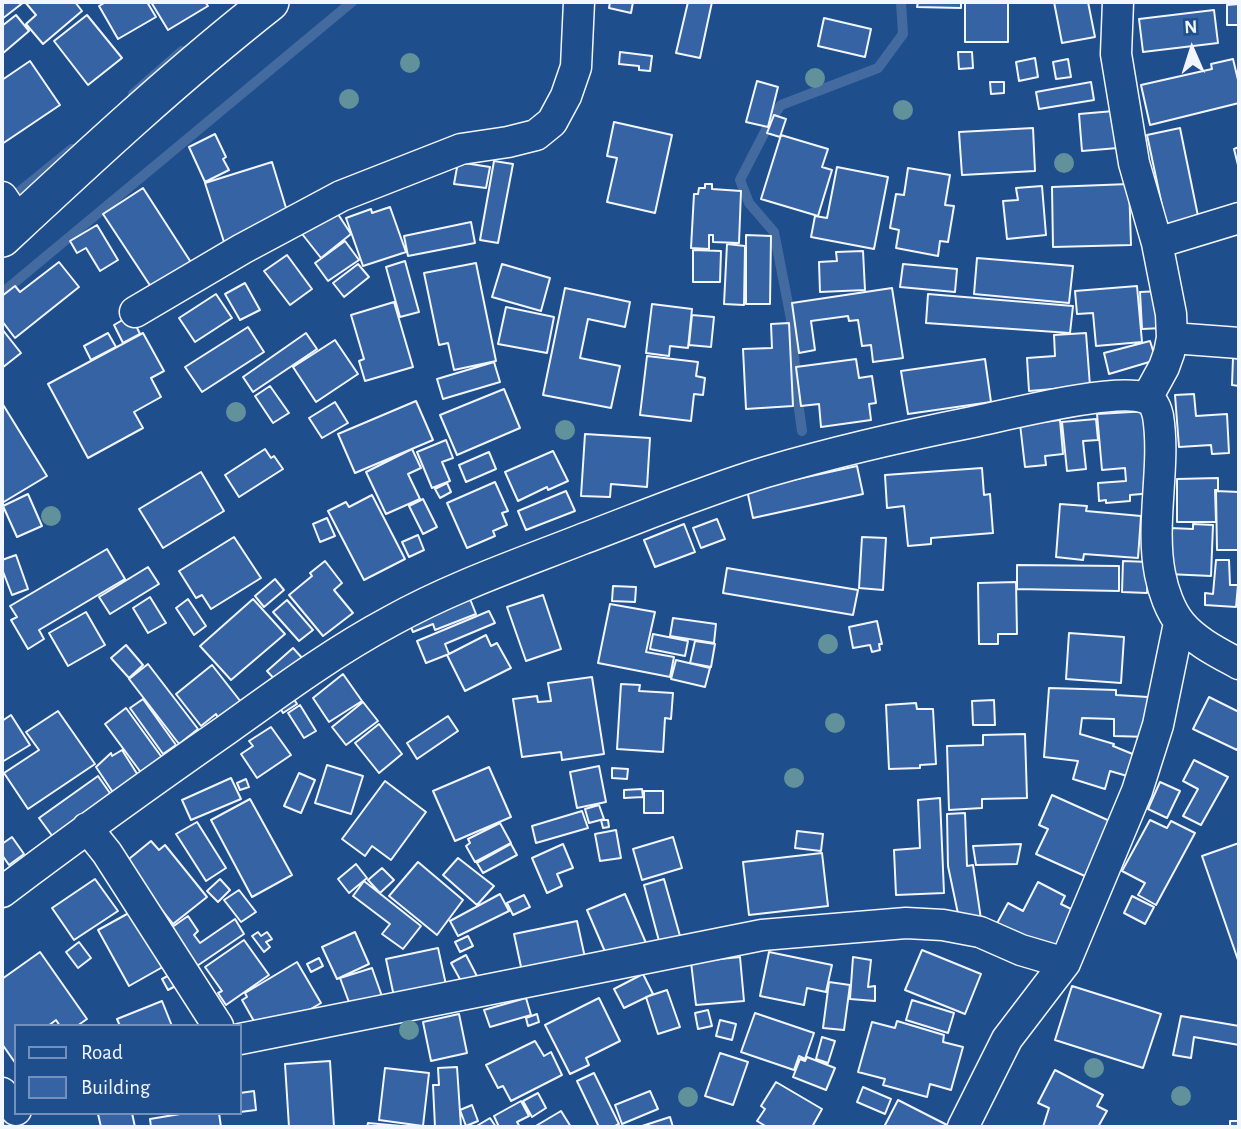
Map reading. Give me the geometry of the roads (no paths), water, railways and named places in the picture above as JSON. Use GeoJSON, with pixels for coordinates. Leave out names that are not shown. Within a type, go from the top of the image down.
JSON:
{"type":"FeatureCollection","features":[{"type":"Feature","properties":{"kind":"street"},"geometry":{"type":"LineString","coordinates":[[7,219],[208,50],[270,2]]}},
{"type":"Feature","properties":{"kind":"street"},"geometry":{"type":"LineString","coordinates":[[135,312],[242,249],[341,196],[461,149],[536,135],[552,122],[566,96],[576,66],[579,2]]}},
{"type":"Feature","properties":{"kind":"street"},"geometry":{"type":"LineString","coordinates":[[1118,2],[1116,54],[1134,163],[1157,243],[1171,314],[1172,338],[1164,368],[1146,398]]}},
{"type":"Feature","properties":{"kind":"street"},"geometry":{"type":"LineString","coordinates":[[1157,243],[1239,219]]}},
{"type":"Feature","properties":{"kind":"street"},"geometry":{"type":"LineString","coordinates":[[1172,338],[1239,343]]}},
{"type":"Feature","properties":{"kind":"street"},"geometry":{"type":"LineString","coordinates":[[2,892],[87,828],[347,646],[392,620],[449,593],[710,491],[824,456],[917,433],[1079,400],[1131,396],[1146,398],[1154,404],[1158,415],[1159,573],[1167,599],[1179,623],[1197,639],[1239,664]]}},
{"type":"Feature","properties":{"kind":"street"},"geometry":{"type":"LineString","coordinates":[[963,1127],[1007,1038],[1065,963],[1137,791],[1158,725],[1179,623]]}},
{"type":"Feature","properties":{"kind":"street"},"geometry":{"type":"LineString","coordinates":[[87,828],[107,853],[217,1024]]}},
{"type":"Feature","properties":{"kind":"street"},"geometry":{"type":"LineString","coordinates":[[242,1040],[762,935],[906,922],[943,925],[980,932],[1021,950],[1065,963]]}},
{"type":"Feature","properties":{"kind":"street"},"geometry":{"type":"LineString","coordinates":[[2,1093],[14,1108]]}},
{"type":"Feature","properties":{"kind":"waterway"},"geometry":{"type":"LineString","coordinates":[[2,293],[352,2]]}},
{"type":"Feature","properties":{"kind":"waterway"},"geometry":{"type":"LineString","coordinates":[[802,431],[791,319],[774,232],[749,203],[740,180],[781,105],[878,68],[903,34],[901,2]]}},
{"type":"Feature","properties":{"kind":"waterway"},"geometry":{"type":"LineString","coordinates":[[133,94],[182,51]]}},
{"type":"Feature","properties":{"kind":"waterway"},"geometry":{"type":"LineString","coordinates":[[8,201],[72,149]]}}]}
